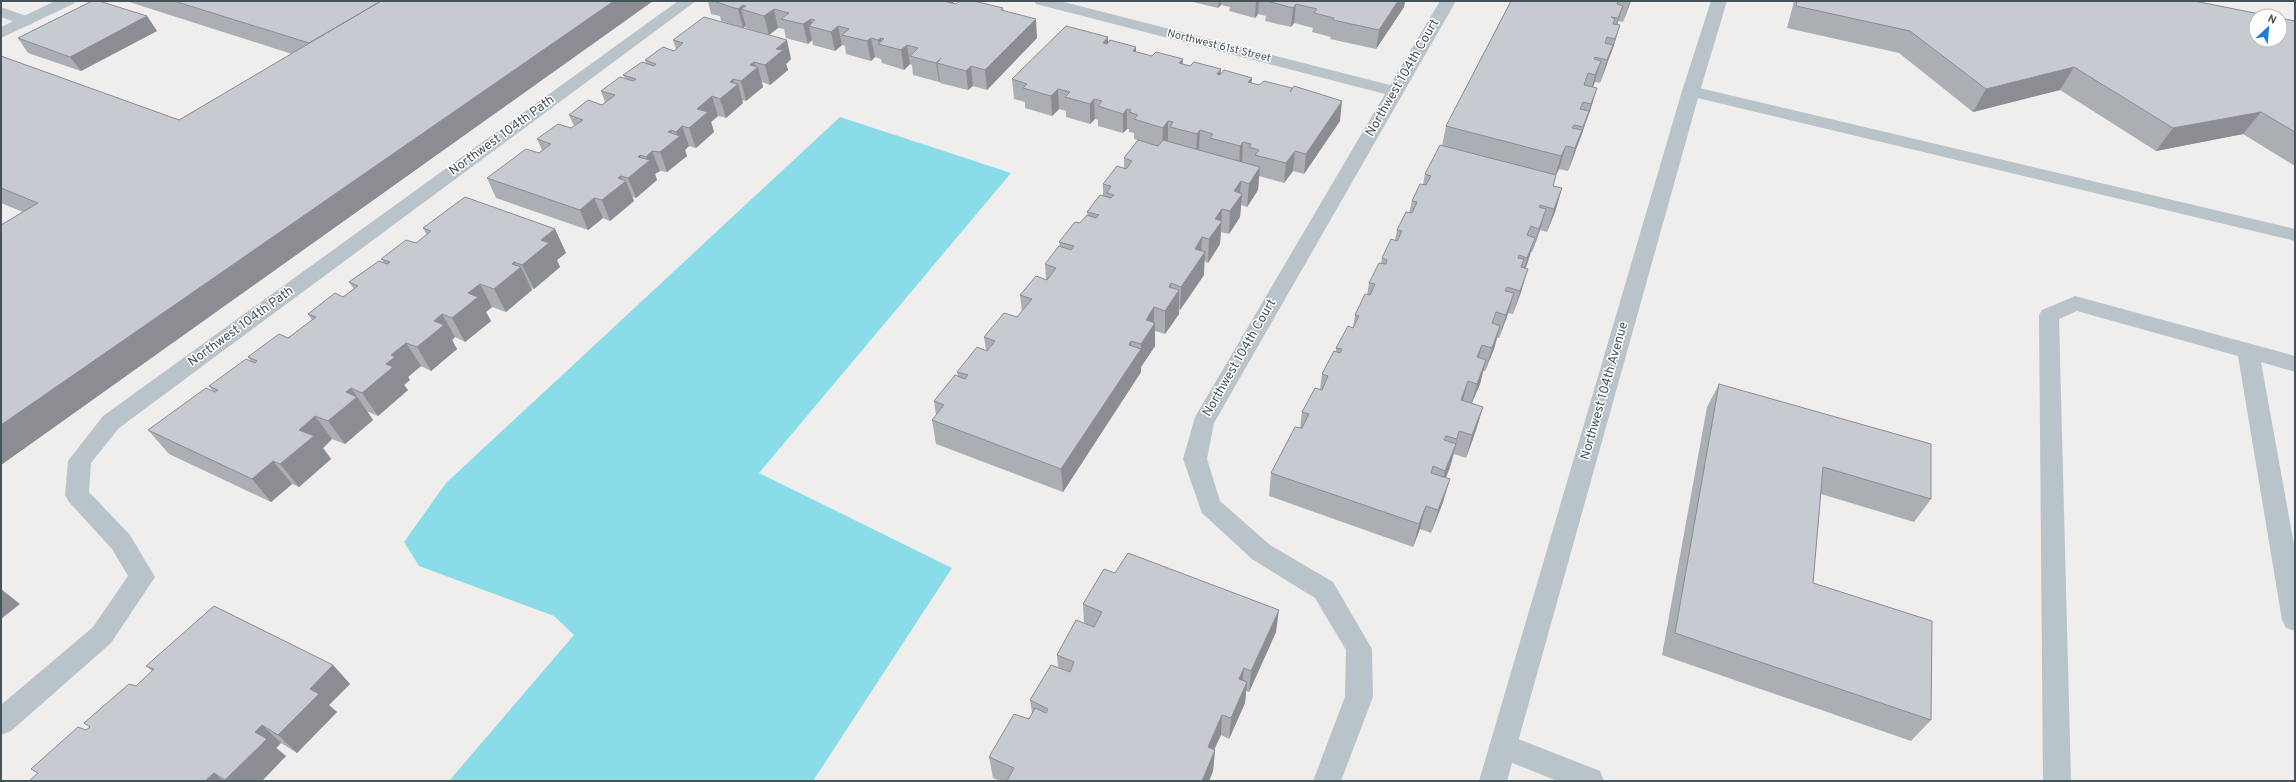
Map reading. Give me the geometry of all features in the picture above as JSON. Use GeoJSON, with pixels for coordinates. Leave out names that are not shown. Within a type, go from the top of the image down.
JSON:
{"type":"FeatureCollection","features":[{"type":"Feature","properties":{"kind":"street"},"geometry":{"type":"LineString","coordinates":[[1,33],[67,1]]}},
{"type":"Feature","properties":{"kind":"street","name":"Northwest 104th Path"},"geometry":{"type":"LineString","coordinates":[[1,722],[102,635],[142,577],[121,542],[77,495],[80,461],[111,422],[688,1]]}},
{"type":"Feature","properties":{"kind":"street","name":"Northwest 61st Street"},"geometry":{"type":"LineString","coordinates":[[1042,1],[1396,92]]}},
{"type":"Feature","properties":{"kind":"street","name":"Northwest 104th Court"},"geometry":{"type":"LineString","coordinates":[[1327,781],[1359,697],[1359,649],[1324,590],[1261,552],[1210,506],[1195,459],[1203,423],[1448,1]]}},
{"type":"Feature","properties":{"kind":"street","name":"Northwest 104th Avenue"},"geometry":{"type":"LineString","coordinates":[[1493,781],[1718,1]]}},
{"type":"Feature","properties":{"kind":"street"},"geometry":{"type":"LineString","coordinates":[[1,12],[26,21]]}},
{"type":"Feature","properties":{"kind":"street"},"geometry":{"type":"LineString","coordinates":[[1691,91],[2295,235]]}},
{"type":"Feature","properties":{"kind":"street"},"geometry":{"type":"LineString","coordinates":[[2057,781],[2049,315],[2075,303],[2295,364]]}},
{"type":"Feature","properties":{"kind":"street"},"geometry":{"type":"LineString","coordinates":[[2248,352],[2295,620]]}},
{"type":"Feature","properties":{"kind":"street"},"geometry":{"type":"LineString","coordinates":[[1503,746],[1590,781]]}},
{"type":"Feature","properties":{"kind":"water"},"geometry":{"type":"Polygon","coordinates":[[[840,117],[1011,173],[759,473],[952,568],[813,781],[449,781],[574,635],[554,616],[419,566],[404,542],[446,483],[840,117]]]}},
{"type":"Feature","properties":{"kind":"building"},"geometry":{"type":"Polygon","coordinates":[[[92,1],[99,1],[147,16],[70,57],[18,38],[92,1]]]}},
{"type":"Feature","properties":{"kind":"building"},"geometry":{"type":"Polygon","coordinates":[[[174,1],[381,1],[309,43],[174,1]]]}},
{"type":"Feature","properties":{"kind":"building"},"geometry":{"type":"Polygon","coordinates":[[[381,1],[614,1],[1,425],[1,225],[38,203],[1,188],[1,56],[179,120],[381,1]]]}},
{"type":"Feature","properties":{"kind":"building"},"geometry":{"type":"Polygon","coordinates":[[[948,1],[947,2],[956,4],[960,1],[974,1],[1003,8],[1001,10],[1036,19],[985,70],[971,66],[966,71],[937,63],[941,58],[936,63],[910,56],[918,48],[907,45],[901,50],[878,44],[884,39],[881,38],[878,40],[871,38],[867,41],[842,35],[849,29],[838,26],[831,32],[809,26],[815,20],[811,19],[803,24],[781,19],[789,13],[774,9],[764,16],[741,9],[746,6],[743,5],[738,9],[716,2],[948,1]]]}},
{"type":"Feature","properties":{"kind":"building"},"geometry":{"type":"Polygon","coordinates":[[[1267,1],[1398,1],[1379,30],[1333,20],[1334,18],[1314,13],[1317,9],[1296,4],[1293,8],[1267,1]]]}},
{"type":"Feature","properties":{"kind":"building"},"geometry":{"type":"Polygon","coordinates":[[[1511,1],[1618,1],[1617,4],[1623,6],[1618,18],[1611,17],[1615,19],[1613,24],[1620,25],[1615,39],[1607,37],[1605,43],[1613,45],[1607,60],[1595,57],[1594,59],[1601,61],[1595,75],[1588,73],[1584,85],[1597,88],[1591,104],[1583,102],[1580,109],[1589,111],[1583,127],[1574,125],[1572,128],[1582,130],[1575,148],[1566,146],[1561,156],[1446,126],[1511,1]]]}},
{"type":"Feature","properties":{"kind":"building"},"geometry":{"type":"Polygon","coordinates":[[[1797,1],[2194,1],[2248,12],[2248,48],[2288,48],[2288,20],[2295,21],[2295,132],[2261,112],[2173,128],[2074,67],[1986,89],[1910,31],[1796,6],[1797,1]]]}},
{"type":"Feature","properties":{"kind":"building"},"geometry":{"type":"Polygon","coordinates":[[[704,17],[787,40],[776,49],[783,50],[765,65],[754,62],[750,65],[758,67],[741,81],[733,79],[730,82],[738,84],[720,99],[712,96],[697,109],[708,112],[689,128],[682,126],[676,132],[671,130],[668,132],[680,136],[660,152],[652,151],[646,157],[640,155],[638,157],[650,160],[628,178],[621,176],[618,178],[626,181],[602,200],[594,198],[580,210],[487,178],[526,149],[539,153],[551,144],[537,139],[558,124],[571,128],[583,120],[569,115],[588,100],[602,105],[615,95],[601,91],[620,77],[633,81],[636,79],[623,75],[642,62],[654,66],[656,64],[645,60],[663,47],[674,51],[683,43],[673,40],[704,17]]]}},
{"type":"Feature","properties":{"kind":"building"},"geometry":{"type":"Polygon","coordinates":[[[1066,26],[1108,37],[1103,43],[1107,44],[1110,40],[1136,47],[1133,51],[1152,56],[1156,52],[1183,59],[1179,63],[1190,66],[1194,62],[1221,69],[1217,74],[1220,75],[1224,70],[1252,78],[1248,82],[1259,85],[1264,81],[1292,88],[1290,92],[1294,86],[1342,101],[1306,154],[1295,151],[1286,163],[1255,155],[1259,150],[1249,147],[1251,144],[1243,142],[1240,146],[1210,138],[1213,134],[1200,130],[1197,134],[1170,127],[1173,122],[1168,121],[1163,128],[1134,119],[1138,115],[1129,112],[1131,110],[1127,109],[1123,114],[1098,106],[1102,101],[1094,99],[1090,104],[1065,97],[1070,92],[1058,89],[1051,96],[1023,88],[1027,84],[1012,79],[1066,26]]]}},
{"type":"Feature","properties":{"kind":"building"},"geometry":{"type":"Polygon","coordinates":[[[1138,140],[1158,146],[1163,140],[1260,167],[1249,184],[1241,181],[1234,191],[1242,194],[1230,211],[1222,209],[1215,219],[1222,221],[1209,239],[1202,237],[1195,249],[1205,252],[1181,287],[1171,283],[1169,287],[1179,290],[1165,311],[1154,307],[1146,320],[1155,323],[1141,344],[1131,341],[1129,345],[1141,349],[1061,469],[932,420],[944,405],[934,401],[955,375],[965,379],[968,375],[957,372],[977,347],[987,351],[995,341],[984,337],[1004,313],[1017,317],[1032,299],[1020,295],[1036,276],[1047,280],[1056,268],[1045,264],[1059,246],[1071,250],[1074,246],[1059,242],[1075,222],[1080,223],[1087,215],[1096,218],[1099,215],[1087,212],[1100,195],[1111,198],[1114,195],[1107,193],[1111,186],[1103,184],[1117,166],[1126,169],[1132,161],[1124,158],[1138,140]]]}},
{"type":"Feature","properties":{"kind":"building"},"geometry":{"type":"Polygon","coordinates":[[[1440,145],[1556,175],[1553,186],[1562,188],[1554,209],[1540,205],[1539,207],[1546,209],[1539,229],[1531,226],[1527,235],[1535,238],[1527,258],[1519,255],[1518,258],[1524,259],[1521,267],[1528,269],[1520,291],[1507,287],[1505,291],[1514,293],[1506,315],[1496,312],[1492,323],[1500,326],[1492,348],[1482,345],[1477,357],[1486,360],[1477,384],[1468,381],[1461,400],[1483,407],[1472,435],[1459,431],[1457,439],[1446,436],[1444,440],[1456,444],[1445,471],[1433,466],[1431,473],[1450,479],[1438,510],[1426,506],[1419,524],[1271,473],[1295,427],[1302,428],[1309,414],[1302,412],[1315,388],[1322,390],[1328,376],[1322,374],[1334,351],[1340,353],[1342,349],[1336,348],[1348,326],[1353,328],[1359,316],[1355,315],[1365,294],[1370,295],[1375,284],[1369,283],[1379,263],[1386,264],[1387,260],[1382,258],[1391,239],[1397,241],[1402,231],[1397,230],[1406,212],[1412,213],[1417,202],[1412,201],[1420,184],[1426,185],[1431,176],[1425,174],[1440,145]]]}},
{"type":"Feature","properties":{"kind":"building"},"geometry":{"type":"Polygon","coordinates":[[[465,197],[555,229],[541,240],[549,243],[522,265],[514,262],[512,264],[521,267],[494,289],[480,284],[468,293],[478,297],[452,318],[442,314],[434,321],[444,325],[417,347],[406,343],[391,355],[395,357],[386,364],[393,367],[362,393],[351,388],[346,392],[357,397],[328,421],[315,416],[299,430],[314,436],[280,464],[273,461],[252,479],[148,430],[206,388],[215,392],[218,390],[209,386],[246,359],[255,363],[257,361],[248,357],[279,334],[288,338],[316,317],[308,314],[335,293],[343,297],[358,286],[349,282],[379,261],[387,264],[390,262],[381,259],[406,240],[416,243],[431,231],[423,228],[465,197]]]}},
{"type":"Feature","properties":{"kind":"building"},"geometry":{"type":"Polygon","coordinates":[[[1719,384],[1931,444],[1931,499],[1823,467],[1813,583],[1932,621],[1931,720],[1675,633],[1719,384]]]}},
{"type":"Feature","properties":{"kind":"building"},"geometry":{"type":"Polygon","coordinates":[[[1128,553],[1279,610],[1251,671],[1244,668],[1239,679],[1247,682],[1231,718],[1222,715],[1208,747],[1215,750],[1202,781],[1007,781],[1014,768],[989,757],[1014,714],[1029,719],[1035,708],[1046,713],[1048,709],[1030,700],[1051,665],[1070,672],[1074,662],[1057,655],[1076,620],[1094,627],[1102,612],[1083,604],[1104,569],[1115,573],[1128,553]]]}},
{"type":"Feature","properties":{"kind":"building"},"geometry":{"type":"Polygon","coordinates":[[[214,606],[333,665],[310,689],[319,694],[278,735],[262,725],[255,732],[267,739],[225,780],[214,773],[205,781],[29,781],[38,773],[31,769],[78,727],[86,730],[90,727],[84,723],[129,684],[136,686],[154,669],[146,666],[214,606]]]}}]}
